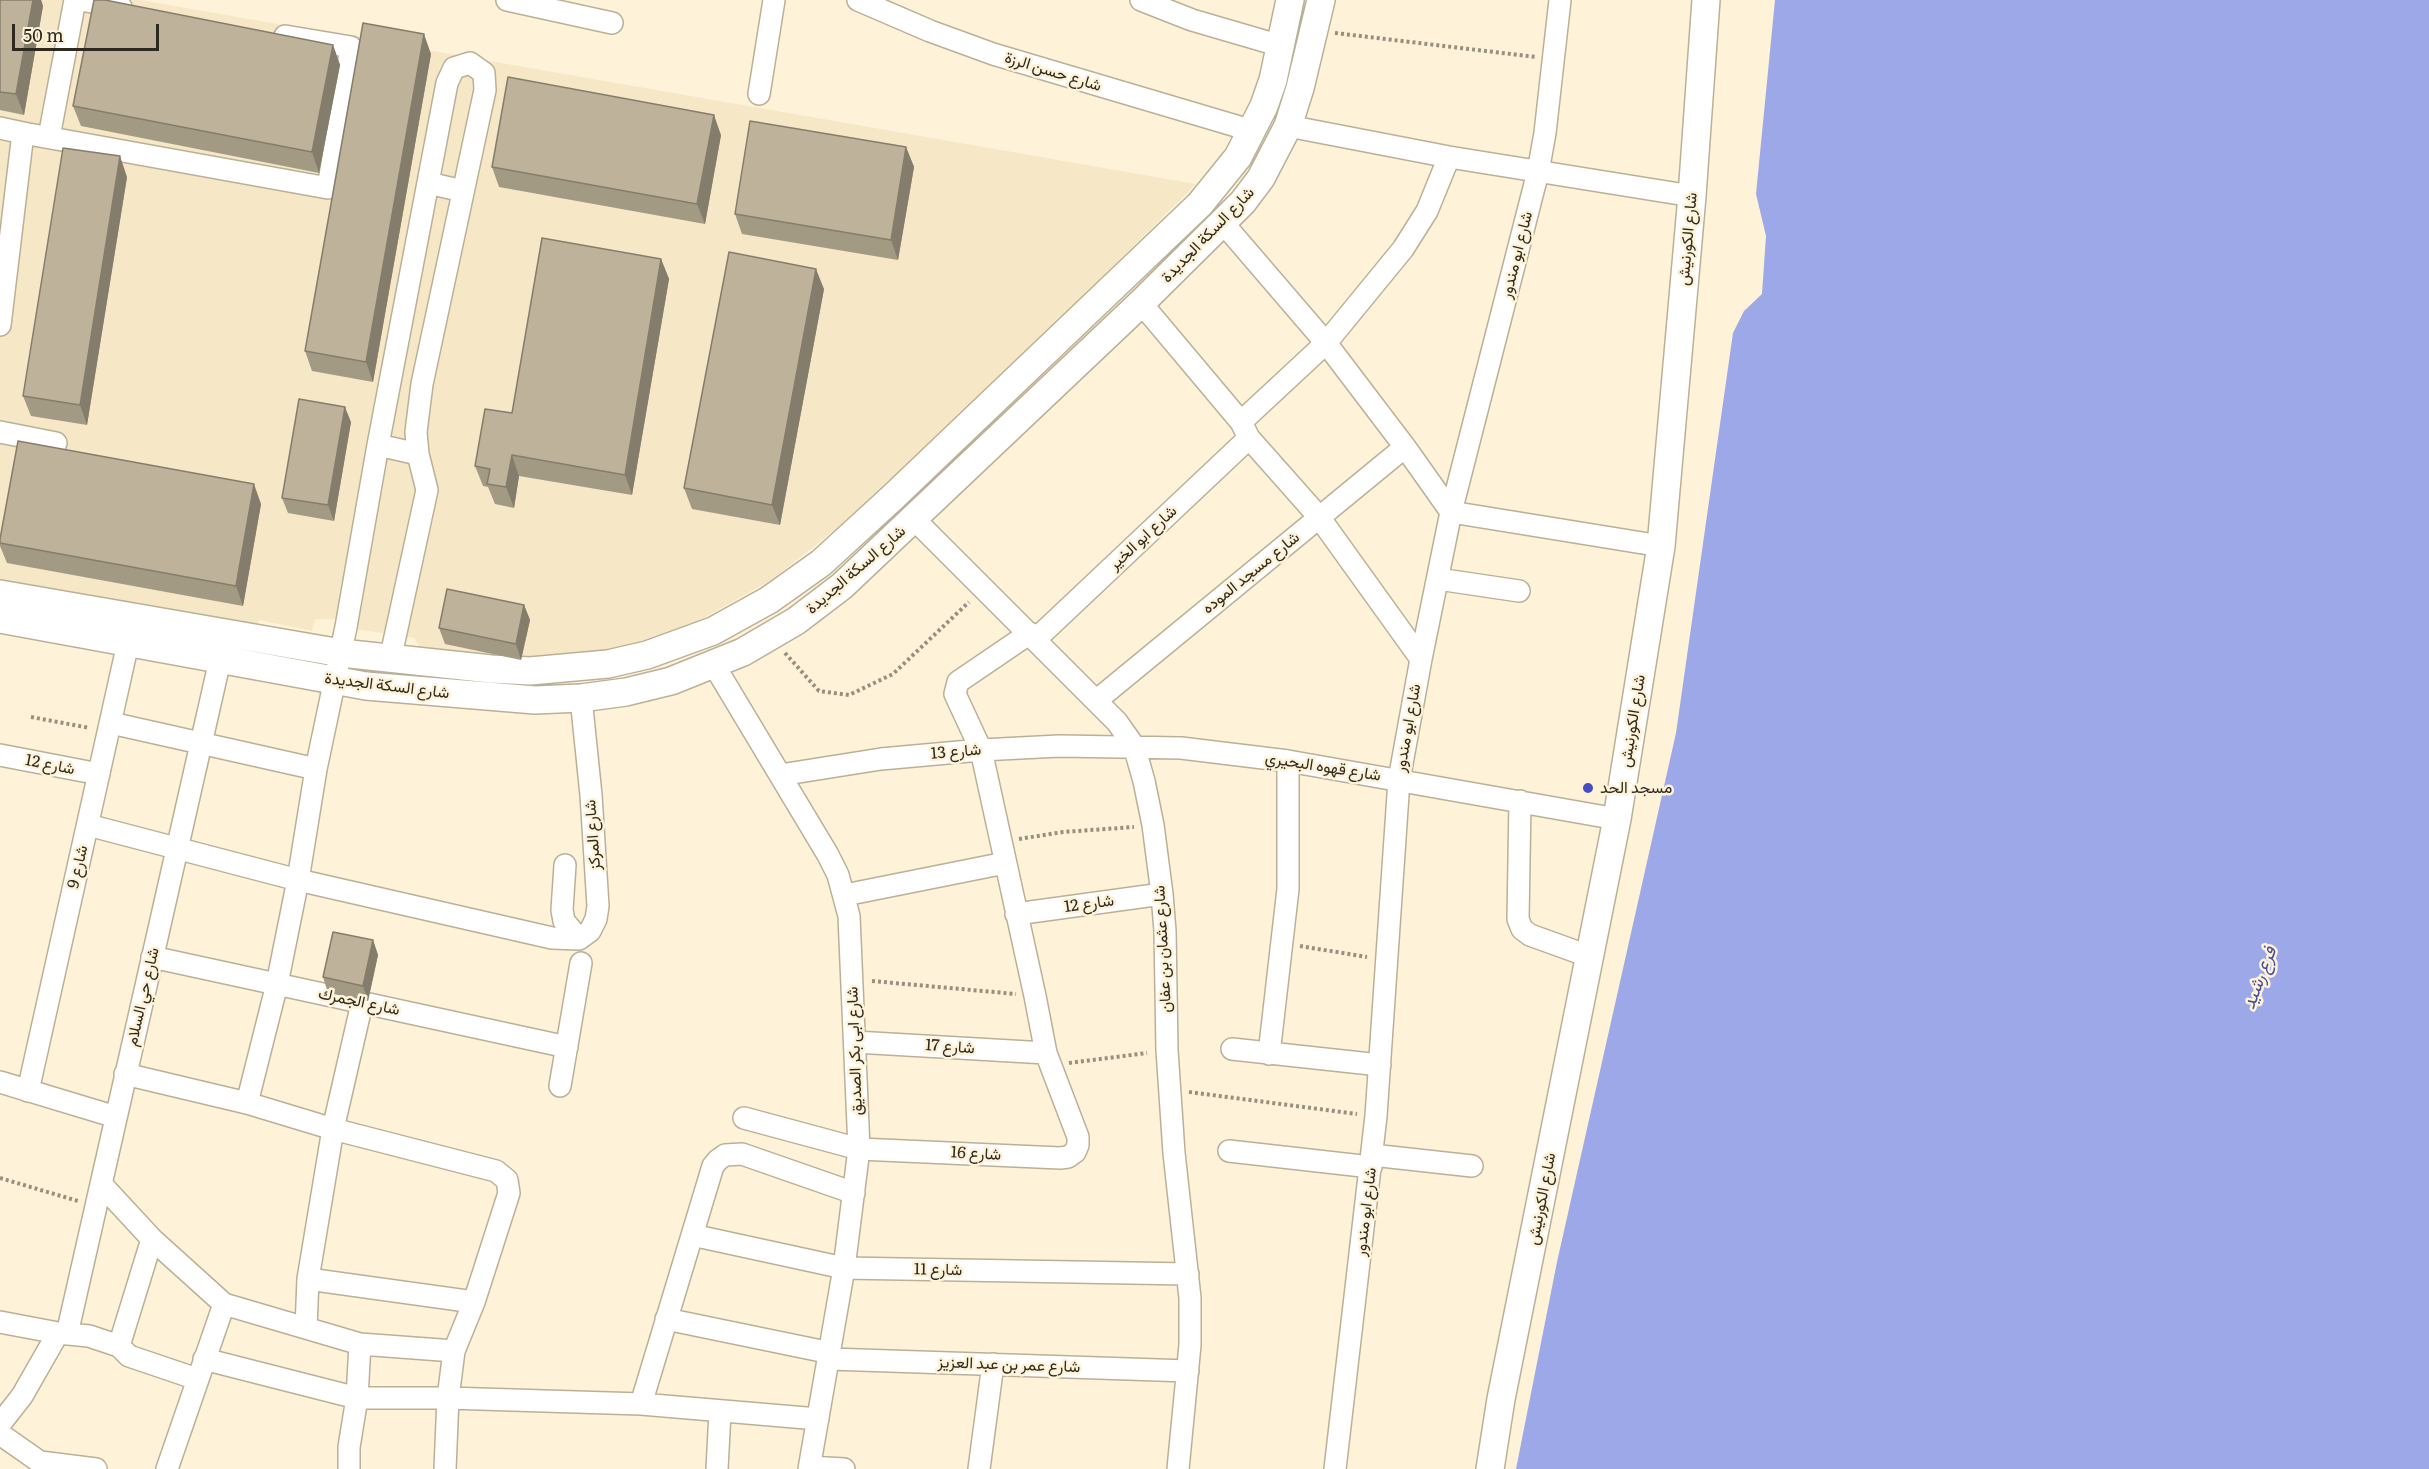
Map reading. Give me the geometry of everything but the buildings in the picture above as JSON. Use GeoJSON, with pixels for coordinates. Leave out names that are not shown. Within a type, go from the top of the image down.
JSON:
{"type":"FeatureCollection","features":[{"type":"Feature","properties":{"kind":"main road","name":"شارع السكة الجديدة"},"geometry":{"type":"LineString","coordinates":[[0,594],[341,653],[390,660],[530,671],[570,669],[647,656],[723,626],[769,600],[821,563],[1200,204],[1238,157],[1252,132],[1273,80],[1290,0]]}},
{"type":"Feature","properties":{"kind":"main road","name":"شارع السكة الجديدة"},"geometry":{"type":"LineString","coordinates":[[0,619],[334,681],[490,698],[535,700],[581,698],[626,692],[671,681],[714,665],[796,621],[842,586],[915,520],[1223,223],[1261,178],[1288,126],[1321,0]]}},
{"type":"Feature","properties":{"kind":"main road","name":"شارع الكورنيش"},"geometry":{"type":"LineString","coordinates":[[1491,1469],[1504,1388],[1617,819],[1661,546],[1692,196],[1706,0]]}},
{"type":"Feature","properties":{"kind":"street"},"geometry":{"type":"LineString","coordinates":[[49,137],[75,0]]}},
{"type":"Feature","properties":{"kind":"street"},"geometry":{"type":"LineString","coordinates":[[80,0],[139,10]]}},
{"type":"Feature","properties":{"kind":"street"},"geometry":{"type":"LineString","coordinates":[[507,0],[612,23]]}},
{"type":"Feature","properties":{"kind":"street"},"geometry":{"type":"LineString","coordinates":[[759,94],[774,0]]}},
{"type":"Feature","properties":{"kind":"street","name":"شارع حسن الرزة"},"geometry":{"type":"LineString","coordinates":[[858,0],[904,9],[993,54],[1252,132]]}},
{"type":"Feature","properties":{"kind":"street"},"geometry":{"type":"LineString","coordinates":[[1141,0],[1192,20],[1281,46]]}},
{"type":"Feature","properties":{"kind":"street","name":"شارع ابو مندور"},"geometry":{"type":"LineString","coordinates":[[1335,1469],[1372,1161],[1399,780],[1451,512],[1538,172],[1560,0]]}},
{"type":"Feature","properties":{"kind":"street"},"geometry":{"type":"LineString","coordinates":[[0,128],[328,188],[351,47],[269,33]]}},
{"type":"Feature","properties":{"kind":"street"},"geometry":{"type":"LineString","coordinates":[[248,1103],[277,984],[298,880],[316,769],[341,653],[447,83],[454,68],[470,63],[484,73],[485,90],[422,384],[416,432],[418,454],[427,490],[390,660]]}},
{"type":"Feature","properties":{"kind":"street"},"geometry":{"type":"LineString","coordinates":[[1288,126],[1449,157],[1692,196]]}},
{"type":"Feature","properties":{"kind":"street"},"geometry":{"type":"LineString","coordinates":[[0,325],[23,133]]}},
{"type":"Feature","properties":{"kind":"street","name":"شارع ابو الخير"},"geometry":{"type":"LineString","coordinates":[[981,750],[955,694],[958,682],[1033,636],[1245,430],[1326,343],[1403,249],[1427,211],[1449,157]]}},
{"type":"Feature","properties":{"kind":"street"},"geometry":{"type":"LineString","coordinates":[[428,183],[463,191]]}},
{"type":"Feature","properties":{"kind":"street"},"geometry":{"type":"LineString","coordinates":[[1223,223],[1326,343],[1451,512],[1661,546]]}},
{"type":"Feature","properties":{"kind":"street"},"geometry":{"type":"LineString","coordinates":[[1141,303],[1319,517],[1421,659]]}},
{"type":"Feature","properties":{"kind":"street"},"geometry":{"type":"LineString","coordinates":[[0,432],[56,443]]}},
{"type":"Feature","properties":{"kind":"street"},"geometry":{"type":"LineString","coordinates":[[378,445],[418,454]]}},
{"type":"Feature","properties":{"kind":"street","name":"شارع مسجد الموده"},"geometry":{"type":"LineString","coordinates":[[1097,700],[1405,447]]}},
{"type":"Feature","properties":{"kind":"street","name":"شارع عثمان بن عفان"},"geometry":{"type":"LineString","coordinates":[[915,520],[1097,700],[1134,746],[1153,825],[1162,894],[1167,1050],[1180,1223],[1188,1274],[1191,1322],[1179,1469]]}},
{"type":"Feature","properties":{"kind":"street"},"geometry":{"type":"LineString","coordinates":[[1438,579],[1520,591]]}},
{"type":"Feature","properties":{"kind":"street","name":"شارع 9"},"geometry":{"type":"LineString","coordinates":[[28,1091],[128,643]]}},
{"type":"Feature","properties":{"kind":"street","name":"شارع حي السلام"},"geometry":{"type":"LineString","coordinates":[[0,1424],[22,1396],[62,1334],[96,1207],[220,660]]}},
{"type":"Feature","properties":{"kind":"street","name":"شارع ابى بكر الصديق"},"geometry":{"type":"LineString","coordinates":[[714,665],[828,855],[845,895],[849,916],[859,1149],[844,1268],[809,1468]]}},
{"type":"Feature","properties":{"kind":"street","name":"شارع المركز"},"geometry":{"type":"LineString","coordinates":[[579,939],[590,931],[596,919],[597,906],[591,795],[581,698]]}},
{"type":"Feature","properties":{"kind":"street"},"geometry":{"type":"LineString","coordinates":[[110,727],[316,769]]}},
{"type":"Feature","properties":{"kind":"street","name":"شارع قهوه البحيري"},"geometry":{"type":"LineString","coordinates":[[1134,746],[1237,753],[1617,819]]}},
{"type":"Feature","properties":{"kind":"street","name":"شارع 13"},"geometry":{"type":"LineString","coordinates":[[780,775],[881,759],[981,750],[1134,746]]}},
{"type":"Feature","properties":{"kind":"street"},"geometry":{"type":"LineString","coordinates":[[981,750],[1048,1060]]}},
{"type":"Feature","properties":{"kind":"street","name":"شارع 12"},"geometry":{"type":"LineString","coordinates":[[0,756],[99,774]]}},
{"type":"Feature","properties":{"kind":"street"},"geometry":{"type":"LineString","coordinates":[[1269,1054],[1288,889],[1288,761]]}},
{"type":"Feature","properties":{"kind":"street"},"geometry":{"type":"LineString","coordinates":[[1520,801],[1518,918],[1522,929],[1530,935],[1591,957]]}},
{"type":"Feature","properties":{"kind":"street"},"geometry":{"type":"LineString","coordinates":[[88,825],[298,880],[552,938],[579,939]]}},
{"type":"Feature","properties":{"kind":"street"},"geometry":{"type":"LineString","coordinates":[[845,895],[1005,863]]}},
{"type":"Feature","properties":{"kind":"street"},"geometry":{"type":"LineString","coordinates":[[565,865],[562,910],[564,921],[579,939]]}},
{"type":"Feature","properties":{"kind":"street","name":"شارع 12"},"geometry":{"type":"LineString","coordinates":[[1016,914],[1162,894]]}},
{"type":"Feature","properties":{"kind":"street","name":"شارع الجمرك"},"geometry":{"type":"LineString","coordinates":[[152,957],[567,1047]]}},
{"type":"Feature","properties":{"kind":"street"},"geometry":{"type":"LineString","coordinates":[[560,1086],[581,963]]}},
{"type":"Feature","properties":{"kind":"street"},"geometry":{"type":"LineString","coordinates":[[306,1328],[308,1279],[333,1130],[362,1003]]}},
{"type":"Feature","properties":{"kind":"street","name":"شارع 17"},"geometry":{"type":"LineString","coordinates":[[855,1041],[1048,1060]]}},
{"type":"Feature","properties":{"kind":"street"},"geometry":{"type":"LineString","coordinates":[[1232,1049],[1380,1065]]}},
{"type":"Feature","properties":{"kind":"street","name":"شارع 16"},"geometry":{"type":"LineString","coordinates":[[859,1149],[1068,1157],[1075,1152],[1078,1137],[1048,1060]]}},
{"type":"Feature","properties":{"kind":"street"},"geometry":{"type":"LineString","coordinates":[[125,1074],[248,1103],[333,1130],[496,1171],[507,1180],[509,1193],[474,1302],[454,1351],[448,1398],[445,1469]]}},
{"type":"Feature","properties":{"kind":"street"},"geometry":{"type":"LineString","coordinates":[[0,1082],[116,1117]]}},
{"type":"Feature","properties":{"kind":"street"},"geometry":{"type":"LineString","coordinates":[[744,1118],[859,1149]]}},
{"type":"Feature","properties":{"kind":"street"},"geometry":{"type":"LineString","coordinates":[[1229,1151],[1472,1166]]}},
{"type":"Feature","properties":{"kind":"street"},"geometry":{"type":"LineString","coordinates":[[640,1404],[713,1166],[725,1155],[741,1154],[854,1193]]}},
{"type":"Feature","properties":{"kind":"street"},"geometry":{"type":"LineString","coordinates":[[100,1184],[152,1239],[224,1304],[360,1344],[454,1351]]}},
{"type":"Feature","properties":{"kind":"street","name":"شارع 11"},"geometry":{"type":"LineString","coordinates":[[692,1235],[844,1268],[1188,1274]]}},
{"type":"Feature","properties":{"kind":"street"},"geometry":{"type":"LineString","coordinates":[[118,1346],[152,1239]]}},
{"type":"Feature","properties":{"kind":"street"},"geometry":{"type":"LineString","coordinates":[[308,1279],[474,1302]]}},
{"type":"Feature","properties":{"kind":"street"},"geometry":{"type":"LineString","coordinates":[[167,1469],[224,1304]]}},
{"type":"Feature","properties":{"kind":"street","name":"شارع عمر بن عبد العزيز"},"geometry":{"type":"LineString","coordinates":[[666,1319],[830,1356],[1188,1371]]}},
{"type":"Feature","properties":{"kind":"street"},"geometry":{"type":"LineString","coordinates":[[0,1322],[62,1334],[89,1336],[118,1346],[129,1356],[357,1398],[448,1398],[640,1404],[818,1419]]}},
{"type":"Feature","properties":{"kind":"street"},"geometry":{"type":"LineString","coordinates":[[350,1469],[349,1447],[357,1398],[360,1344]]}},
{"type":"Feature","properties":{"kind":"street"},"geometry":{"type":"LineString","coordinates":[[979,1469],[993,1364]]}},
{"type":"Feature","properties":{"kind":"street"},"geometry":{"type":"LineString","coordinates":[[717,1469],[720,1412]]}},
{"type":"Feature","properties":{"kind":"street"},"geometry":{"type":"LineString","coordinates":[[0,1434],[40,1465],[96,1469]]}},
{"type":"Feature","properties":{"kind":"street"},"geometry":{"type":"LineString","coordinates":[[809,1468],[844,1469]]}},
{"type":"Feature","properties":{"kind":"path"},"geometry":{"type":"LineString","coordinates":[[1315,30],[1554,60]]}},
{"type":"Feature","properties":{"kind":"path"},"geometry":{"type":"LineString","coordinates":[[771,636],[819,692],[849,695],[893,674],[984,587]]}},
{"type":"Feature","properties":{"kind":"path"},"geometry":{"type":"LineString","coordinates":[[31,717],[110,727]]}},
{"type":"Feature","properties":{"kind":"path"},"geometry":{"type":"LineString","coordinates":[[1000,842],[1063,832],[1153,825]]}},
{"type":"Feature","properties":{"kind":"path"},"geometry":{"type":"LineString","coordinates":[[1282,942],[1386,961]]}},
{"type":"Feature","properties":{"kind":"path"},"geometry":{"type":"LineString","coordinates":[[853,980],[1035,996]]}},
{"type":"Feature","properties":{"kind":"path"},"geometry":{"type":"LineString","coordinates":[[1048,1060],[1167,1050]]}},
{"type":"Feature","properties":{"kind":"path"},"geometry":{"type":"LineString","coordinates":[[1170,1089],[1376,1116]]}},
{"type":"Feature","properties":{"kind":"path"},"geometry":{"type":"LineString","coordinates":[[0,1178],[96,1207]]}},
{"type":"Feature","properties":{"kind":"shaded area"},"geometry":{"type":"Polygon","coordinates":[[[0,0],[140,0],[1196,184],[896,482],[771,580],[682,630],[612,651],[544,660],[421,653],[415,638],[335,626],[336,619],[315,619],[312,631],[259,620],[256,629],[0,583],[0,0]]]}},
{"type":"Feature","properties":{"kind":"water","name":"فرع رشيد"},"geometry":{"type":"Polygon","coordinates":[[[1775,0],[2429,0],[2429,1469],[1516,1469],[1557,1262],[1676,733],[1733,333],[1744,311],[1762,294],[1766,236],[1756,194],[1775,0]]]}},
{"type":"Feature","properties":{"kind":"place","name":"مسجد الحد"},"geometry":{"type":"Point","coordinates":[1588,788]}}]}
